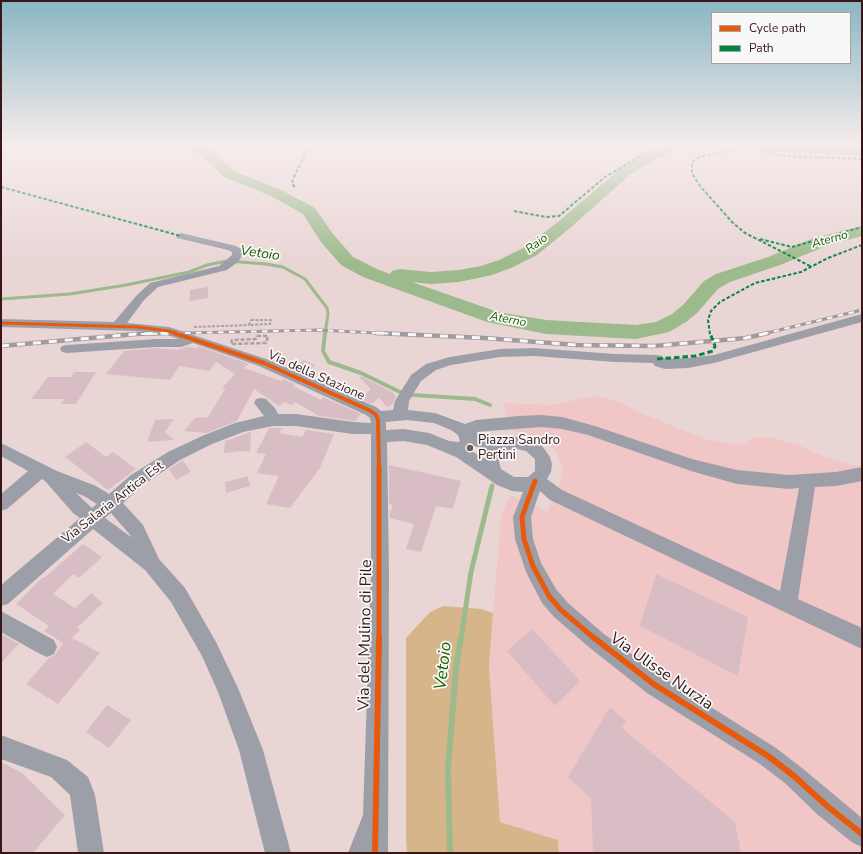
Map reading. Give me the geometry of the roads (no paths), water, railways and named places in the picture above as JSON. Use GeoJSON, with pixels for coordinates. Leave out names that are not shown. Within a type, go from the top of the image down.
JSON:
{"type":"FeatureCollection","features":[{"type":"Feature","properties":{"kind":"street"},"geometry":{"type":"LineString","coordinates":[[118,326],[140,298],[154,285],[223,268],[232,262],[237,253],[232,248],[181,236]]}},
{"type":"Feature","properties":{"kind":"street"},"geometry":{"type":"LineString","coordinates":[[400,415],[406,394],[416,378],[431,368],[450,361],[494,354],[544,352],[615,358],[657,358],[660,363],[665,364],[708,360],[862,318]]}},
{"type":"Feature","properties":{"kind":"street","name":"Via della Stazione"},"geometry":{"type":"LineString","coordinates":[[1,323],[118,326],[154,328],[172,332],[270,366],[371,411],[378,427]]}},
{"type":"Feature","properties":{"kind":"street"},"geometry":{"type":"LineString","coordinates":[[67,349],[148,343],[181,343],[193,339]]}},
{"type":"Feature","properties":{"kind":"street"},"geometry":{"type":"LineString","coordinates":[[261,403],[270,412],[273,420]]}},
{"type":"Feature","properties":{"kind":"street"},"geometry":{"type":"LineString","coordinates":[[400,415],[435,418],[453,425],[482,443],[525,444],[540,454],[544,461],[544,468],[542,475],[536,481],[529,484],[517,485],[507,482],[471,458],[449,447],[420,437],[404,435],[378,427],[400,415]]}},
{"type":"Feature","properties":{"kind":"street","name":"Via Salaria Antica Est"},"geometry":{"type":"LineString","coordinates":[[1,597],[91,518],[147,473],[181,452],[223,433],[252,424],[273,420],[296,420],[359,428],[378,427]]}},
{"type":"Feature","properties":{"kind":"street"},"geometry":{"type":"LineString","coordinates":[[464,431],[476,426],[519,422],[541,421],[562,423],[604,434],[712,471],[765,481],[808,482],[862,474]]}},
{"type":"Feature","properties":{"kind":"street","name":"Via del Mulino di Pile"},"geometry":{"type":"LineString","coordinates":[[375,853],[380,571],[378,427]]}},
{"type":"Feature","properties":{"kind":"street"},"geometry":{"type":"LineString","coordinates":[[449,447],[461,448],[467,445],[467,437],[464,431]]}},
{"type":"Feature","properties":{"kind":"street"},"geometry":{"type":"LineString","coordinates":[[497,476],[491,466],[492,455],[499,447],[508,443]]}},
{"type":"Feature","properties":{"kind":"street"},"geometry":{"type":"LineString","coordinates":[[1,449],[46,473],[90,491],[110,502],[122,513],[137,531],[152,564]]}},
{"type":"Feature","properties":{"kind":"street"},"geometry":{"type":"LineString","coordinates":[[1,504],[46,473]]}},
{"type":"Feature","properties":{"kind":"street"},"geometry":{"type":"LineString","coordinates":[[46,473],[74,503],[91,518],[152,564],[178,595],[209,649],[227,688],[251,750],[278,853]]}},
{"type":"Feature","properties":{"kind":"street"},"geometry":{"type":"LineString","coordinates":[[536,481],[561,498],[862,639]]}},
{"type":"Feature","properties":{"kind":"street","name":"Via Ulisse Nurzia"},"geometry":{"type":"LineString","coordinates":[[536,481],[525,505],[522,517],[524,539],[533,566],[549,596],[561,610],[597,641],[655,685],[768,756],[794,776],[827,806],[862,834]]}},
{"type":"Feature","properties":{"kind":"street"},"geometry":{"type":"LineString","coordinates":[[787,604],[808,482]]}},
{"type":"Feature","properties":{"kind":"street"},"geometry":{"type":"LineString","coordinates":[[1,621],[47,647]]}},
{"type":"Feature","properties":{"kind":"street"},"geometry":{"type":"LineString","coordinates":[[1,746],[59,768],[79,786],[83,795],[91,853]]}},
{"type":"Feature","properties":{"kind":"street","name":"Via del Mulino di Pile"},"geometry":{"type":"LineString","coordinates":[[361,853],[376,808]]}},
{"type":"Feature","properties":{"kind":"waterway","name":"Aterno"},"geometry":{"type":"LineString","coordinates":[[253,184],[276,193],[309,211],[327,238],[347,261],[370,273],[494,318],[546,327],[636,332],[662,327],[679,318],[690,309],[711,285],[723,278],[774,261],[820,242],[862,231]]}},
{"type":"Feature","properties":{"kind":"waterway","name":"Raio"},"geometry":{"type":"LineString","coordinates":[[399,275],[431,278],[459,276],[485,271],[505,264],[531,251],[564,225],[611,184]]}},
{"type":"Feature","properties":{"kind":"waterway","name":"Vetoio"},"geometry":{"type":"LineString","coordinates":[[1,299],[70,294],[126,285],[189,272],[207,265],[227,261],[266,264],[283,267],[305,279],[327,308],[328,314],[325,334]]}},
{"type":"Feature","properties":{"kind":"waterway","name":"Vetoio"},"geometry":{"type":"LineString","coordinates":[[325,333],[323,351],[329,362],[361,373],[400,392],[413,395],[475,399],[490,405]]}},
{"type":"Feature","properties":{"kind":"waterway","name":"Vetoio"},"geometry":{"type":"LineString","coordinates":[[461,638],[471,572],[492,486]]}},
{"type":"Feature","properties":{"kind":"waterway","name":"Vetoio"},"geometry":{"type":"LineString","coordinates":[[450,853],[448,768],[456,668],[461,637]]}},
{"type":"Feature","properties":{"kind":"railway"},"geometry":{"type":"LineString","coordinates":[[763,334],[862,310]]}},
{"type":"Feature","properties":{"kind":"railway"},"geometry":{"type":"LineString","coordinates":[[141,334],[318,330],[391,334]]}},
{"type":"Feature","properties":{"kind":"railway"},"geometry":{"type":"LineString","coordinates":[[1,346],[136,334],[168,333]]}},
{"type":"Feature","properties":{"kind":"railway"},"geometry":{"type":"LineString","coordinates":[[376,333],[391,334]]}},
{"type":"Feature","properties":{"kind":"railway"},"geometry":{"type":"LineString","coordinates":[[391,334],[484,338],[577,345],[654,346],[746,338],[768,333]]}},
{"type":"Feature","properties":{"kind":"railway"},"geometry":{"type":"LineString","coordinates":[[391,334],[397,334]]}},
{"type":"Feature","properties":{"kind":"place","name":"Piazza Sandro Pertini"},"geometry":{"type":"Point","coordinates":[470,448]}}]}
